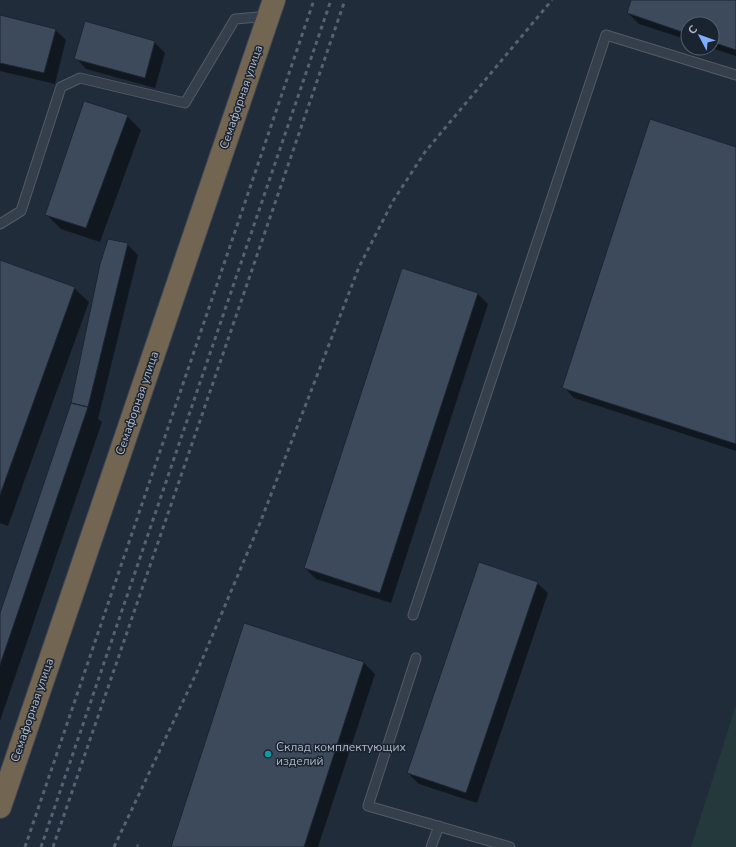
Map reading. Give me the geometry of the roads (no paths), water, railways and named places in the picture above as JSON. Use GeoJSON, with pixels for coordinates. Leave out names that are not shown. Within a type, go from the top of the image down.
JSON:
{"type":"FeatureCollection","features":[{"type":"Feature","properties":{"kind":"highway","name":"Семафорная улица"},"geometry":{"type":"LineString","coordinates":[[0,807],[271,8]]}},
{"type":"Feature","properties":{"kind":"lane"},"geometry":{"type":"LineString","coordinates":[[0,224],[21,211],[61,87],[80,78],[185,103],[235,19],[271,8]]}},
{"type":"Feature","properties":{"kind":"lane"},"geometry":{"type":"LineString","coordinates":[[413,615],[606,35],[736,76]]}},
{"type":"Feature","properties":{"kind":"lane"},"geometry":{"type":"LineString","coordinates":[[416,658],[368,806],[510,847]]}},
{"type":"Feature","properties":{"kind":"lane"},"geometry":{"type":"LineString","coordinates":[[431,847],[439,826]]}},
{"type":"Feature","properties":{"kind":"railway"},"geometry":{"type":"LineString","coordinates":[[25,847],[314,0]]}},
{"type":"Feature","properties":{"kind":"railway"},"geometry":{"type":"LineString","coordinates":[[41,847],[331,0]]}},
{"type":"Feature","properties":{"kind":"railway"},"geometry":{"type":"LineString","coordinates":[[53,847],[345,0]]}},
{"type":"Feature","properties":{"kind":"railway"},"geometry":{"type":"LineString","coordinates":[[114,847],[196,674],[260,523],[359,267],[393,201],[425,152],[552,0]]}},
{"type":"Feature","properties":{"kind":"place","name":"Склад комплектующих изделий"},"geometry":{"type":"Point","coordinates":[268,754]}}]}
